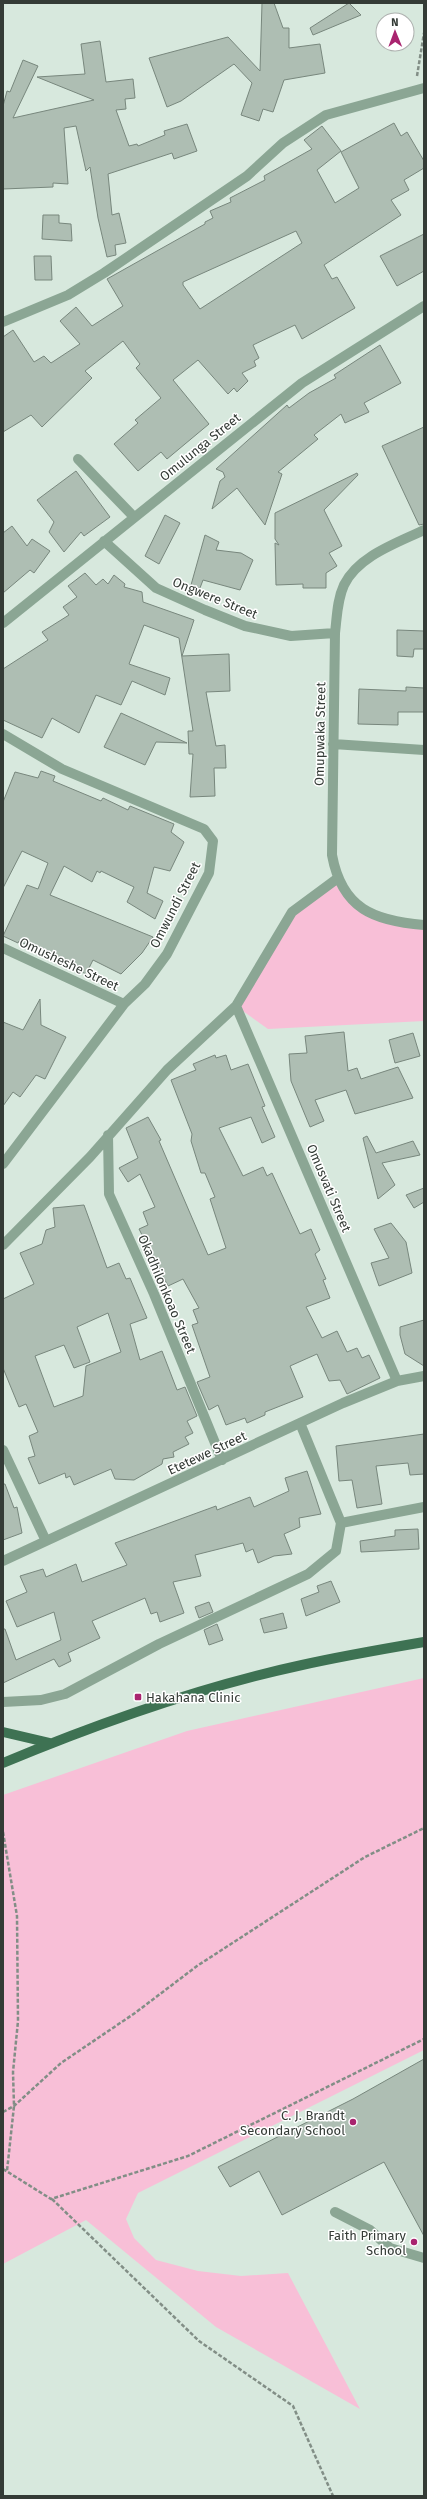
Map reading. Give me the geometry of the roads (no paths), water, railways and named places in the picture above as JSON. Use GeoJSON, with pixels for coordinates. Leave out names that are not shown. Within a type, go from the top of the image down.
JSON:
{"type":"FeatureCollection","features":[{"type":"Feature","properties":{"kind":"main road"},"geometry":{"type":"LineString","coordinates":[[3,1763],[50,1743],[223,1685],[302,1665],[424,1642]]}},
{"type":"Feature","properties":{"kind":"main road"},"geometry":{"type":"LineString","coordinates":[[3,1732],[50,1743]]}},
{"type":"Feature","properties":{"kind":"street"},"geometry":{"type":"LineString","coordinates":[[3,322],[68,295],[104,272],[247,176],[283,143],[326,115],[420,89]]}},
{"type":"Feature","properties":{"kind":"street","name":"Omulunga Street"},"geometry":{"type":"LineString","coordinates":[[3,623],[302,383],[424,306]]}},
{"type":"Feature","properties":{"kind":"street"},"geometry":{"type":"LineString","coordinates":[[78,459],[134,517]]}},
{"type":"Feature","properties":{"kind":"street","name":"Omupwaka Street"},"geometry":{"type":"LineString","coordinates":[[424,530],[382,551],[355,568],[344,585],[338,603],[335,633],[332,855],[338,878],[356,905],[381,919],[424,925]]}},
{"type":"Feature","properties":{"kind":"street","name":"Ongwere Street"},"geometry":{"type":"LineString","coordinates":[[104,541],[156,588],[245,626],[291,636],[335,633]]}},
{"type":"Feature","properties":{"kind":"street","name":"Omwundi Street"},"geometry":{"type":"LineString","coordinates":[[3,734],[62,769],[204,829],[213,840],[209,873],[166,954],[145,984],[124,1004],[3,1164]]}},
{"type":"Feature","properties":{"kind":"street"},"geometry":{"type":"LineString","coordinates":[[333,744],[424,750]]}},
{"type":"Feature","properties":{"kind":"street"},"geometry":{"type":"LineString","coordinates":[[3,1245],[90,1157],[167,1070],[236,1006],[292,912],[338,878]]}},
{"type":"Feature","properties":{"kind":"street","name":"Omusheshe Street"},"geometry":{"type":"LineString","coordinates":[[3,948],[124,1004]]}},
{"type":"Feature","properties":{"kind":"street","name":"Omusvati Street"},"geometry":{"type":"LineString","coordinates":[[236,1006],[397,1381]]}},
{"type":"Feature","properties":{"kind":"street","name":"Okadhilonkoao Street"},"geometry":{"type":"LineString","coordinates":[[108,1135],[109,1194],[154,1294],[222,1460]]}},
{"type":"Feature","properties":{"kind":"street","name":"Etetewe Street"},"geometry":{"type":"LineString","coordinates":[[3,1561],[397,1381],[424,1376]]}},
{"type":"Feature","properties":{"kind":"street"},"geometry":{"type":"LineString","coordinates":[[3,1702],[41,1700],[65,1694],[159,1644],[308,1574],[336,1551],[340,1523],[300,1424]]}},
{"type":"Feature","properties":{"kind":"street"},"geometry":{"type":"LineString","coordinates":[[3,1450],[46,1541]]}},
{"type":"Feature","properties":{"kind":"street"},"geometry":{"type":"LineString","coordinates":[[340,1523],[424,1507]]}},
{"type":"Feature","properties":{"kind":"street"},"geometry":{"type":"LineString","coordinates":[[335,2212],[370,2230],[390,2248],[424,2258]]}},
{"type":"Feature","properties":{"kind":"place","name":"Hakahana Clinic"},"geometry":{"type":"Point","coordinates":[138,1697]}},
{"type":"Feature","properties":{"kind":"place","name":"C. J. Brandt Secondary School"},"geometry":{"type":"Point","coordinates":[353,2122]}},
{"type":"Feature","properties":{"kind":"place","name":"Faith Primary School"},"geometry":{"type":"Point","coordinates":[414,2242]}}]}
